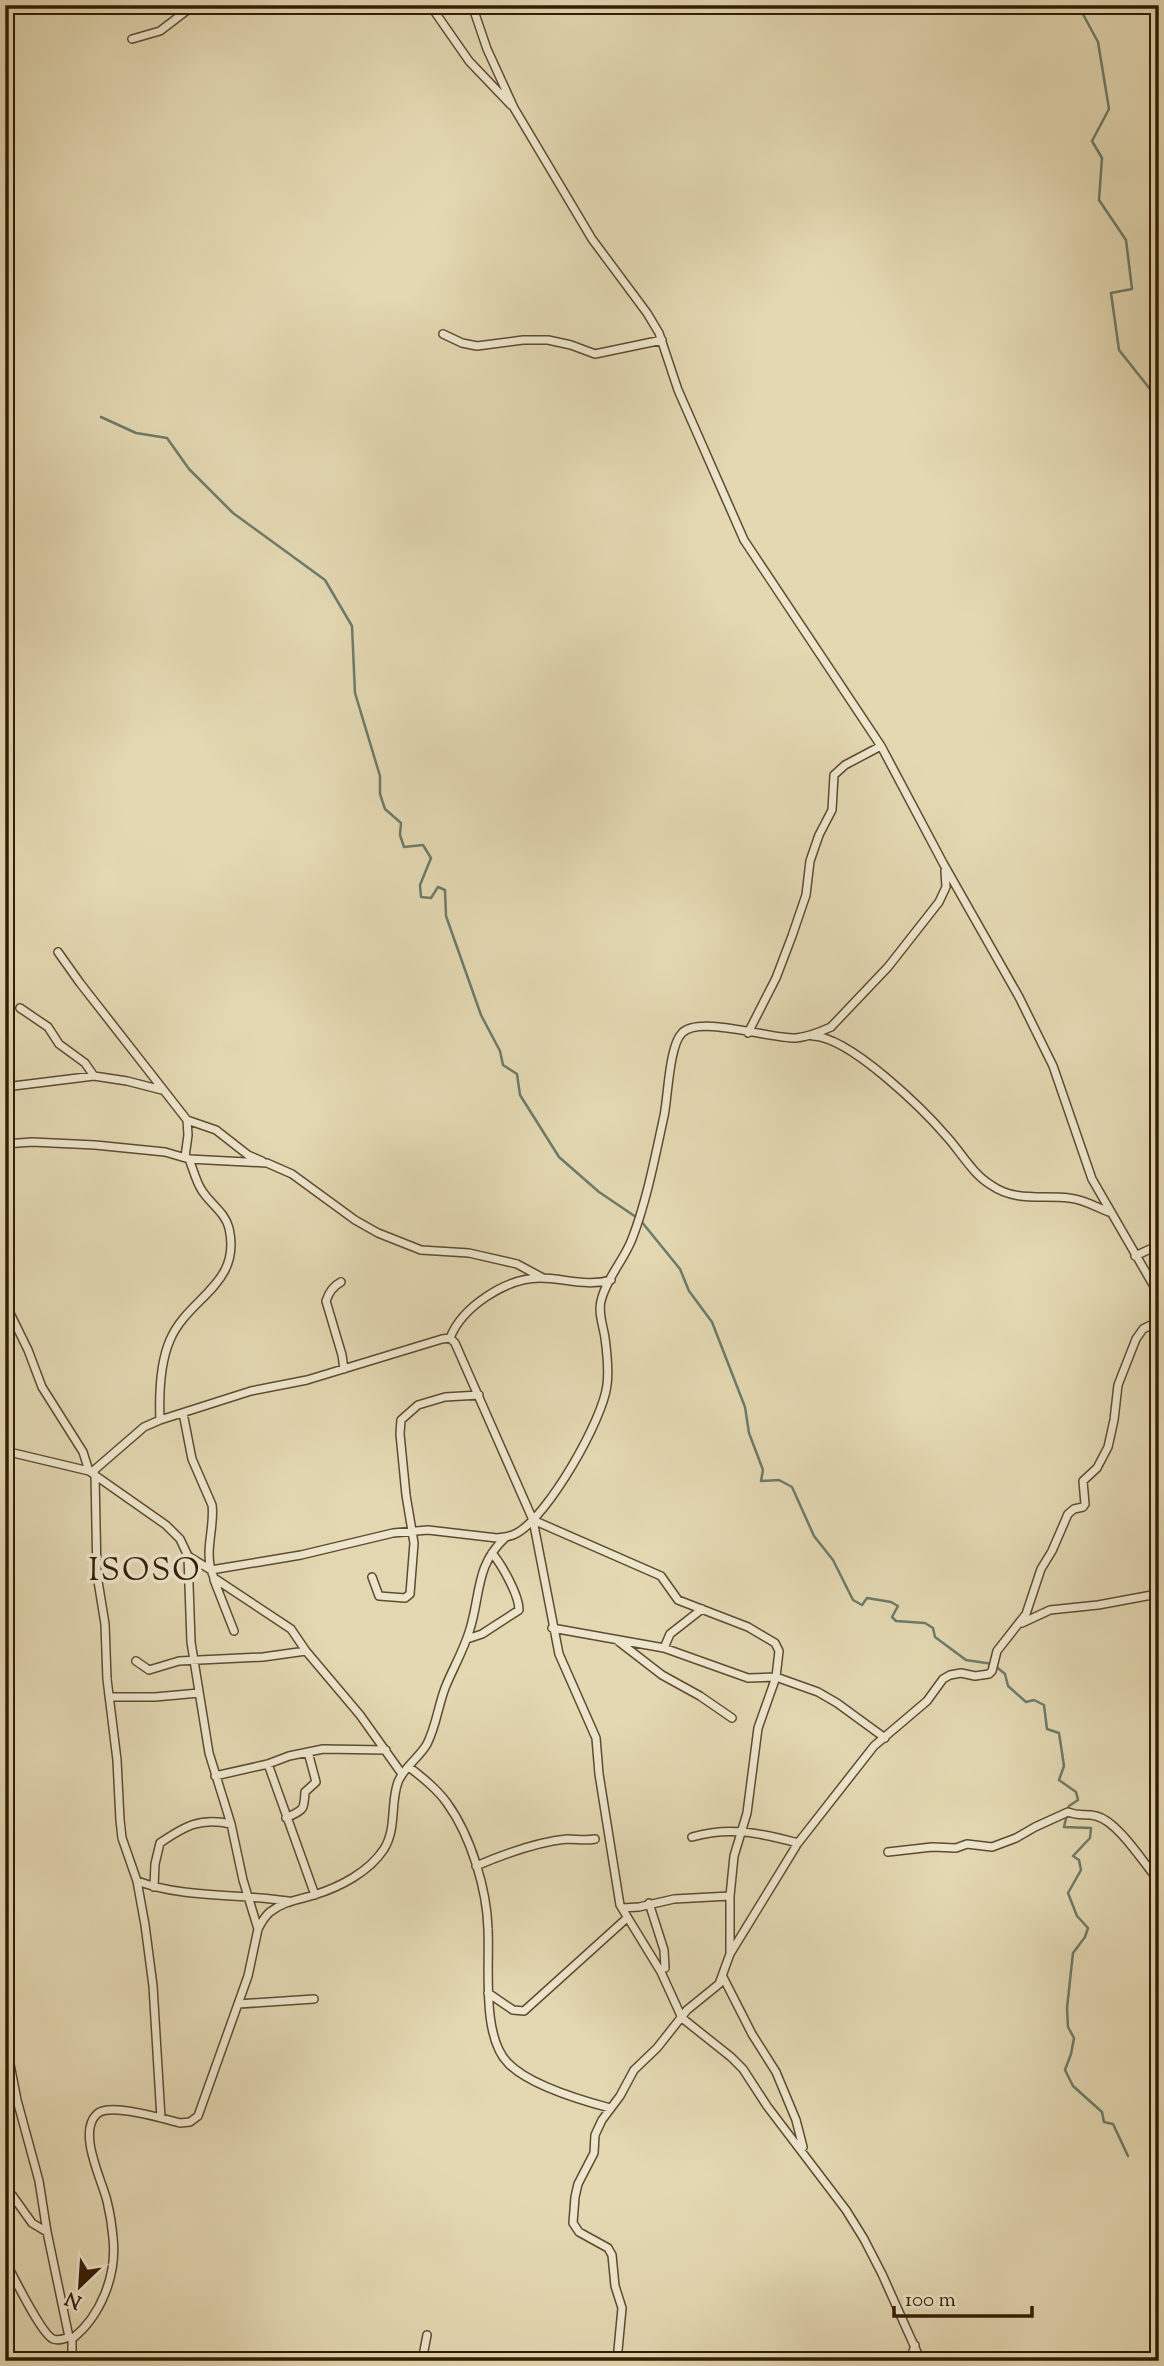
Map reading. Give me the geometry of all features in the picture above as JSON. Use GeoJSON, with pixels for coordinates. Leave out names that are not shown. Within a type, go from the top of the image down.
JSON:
{"type":"FeatureCollection","features":[{"type":"Feature","properties":{"kind":"street"},"geometry":{"type":"LineString","coordinates":[[132,39],[160,31],[194,5]]}},
{"type":"Feature","properties":{"kind":"street"},"geometry":{"type":"LineString","coordinates":[[430,5],[469,61],[514,108]]}},
{"type":"Feature","properties":{"kind":"street"},"geometry":{"type":"LineString","coordinates":[[472,5],[487,50],[514,108],[592,239],[647,313],[662,340],[683,401],[744,540],[881,746],[943,863],[994,951],[1046,1051],[1068,1104],[1091,1179],[1159,1295]]}},
{"type":"Feature","properties":{"kind":"street"},"geometry":{"type":"LineString","coordinates":[[443,334],[462,343],[477,346],[523,340],[562,342],[595,354],[662,340]]}},
{"type":"Feature","properties":{"kind":"street"},"geometry":{"type":"LineString","coordinates":[[748,1033],[761,1010],[806,895],[810,861],[832,810],[834,775],[845,765],[881,746]]}},
{"type":"Feature","properties":{"kind":"street"},"geometry":{"type":"LineString","coordinates":[[806,1036],[831,1027],[888,967],[943,896],[946,887],[943,863]]}},
{"type":"Feature","properties":{"kind":"street"},"geometry":{"type":"LineString","coordinates":[[58,952],[187,1120],[216,1130],[248,1155],[292,1174],[378,1233],[421,1250],[469,1253],[517,1264],[543,1278]]}},
{"type":"Feature","properties":{"kind":"street"},"geometry":{"type":"LineString","coordinates":[[20,1008],[48,1027],[59,1044],[85,1063],[94,1076]]}},
{"type":"Feature","properties":{"kind":"street"},"geometry":{"type":"LineString","coordinates":[[212,1574],[393,1533],[428,1530],[506,1537],[517,1533],[533,1520],[580,1453],[600,1412],[607,1387],[608,1362],[600,1314],[601,1300],[632,1238],[645,1204],[665,1114],[677,1040],[682,1032],[692,1027],[710,1026],[783,1037],[825,1037],[882,1075],[921,1110],[981,1178],[991,1185],[1015,1196],[1070,1198],[1110,1213]]}},
{"type":"Feature","properties":{"kind":"street"},"geometry":{"type":"LineString","coordinates":[[5,1087],[94,1076],[163,1090]]}},
{"type":"Feature","properties":{"kind":"street"},"geometry":{"type":"LineString","coordinates":[[160,1420],[160,1389],[169,1342],[178,1325],[221,1278],[232,1252],[228,1223],[201,1189],[187,1158],[187,1120]]}},
{"type":"Feature","properties":{"kind":"street"},"geometry":{"type":"LineString","coordinates":[[5,1144],[83,1144],[136,1148],[187,1158],[267,1163]]}},
{"type":"Feature","properties":{"kind":"street"},"geometry":{"type":"LineString","coordinates":[[1135,1256],[1159,1245]]}},
{"type":"Feature","properties":{"kind":"street"},"geometry":{"type":"LineString","coordinates":[[92,1473],[144,1427],[160,1420],[251,1391],[288,1385],[450,1338],[462,1316],[482,1300],[510,1285],[533,1278],[576,1283],[611,1280]]}},
{"type":"Feature","properties":{"kind":"street"},"geometry":{"type":"LineString","coordinates":[[341,1282],[335,1285],[326,1301],[344,1369]]}},
{"type":"Feature","properties":{"kind":"street"},"geometry":{"type":"LineString","coordinates":[[5,1303],[29,1349],[42,1387],[83,1452],[92,1473],[97,1575],[117,1760],[122,1839],[137,1881],[153,1986],[161,2118]]}},
{"type":"Feature","properties":{"kind":"street"},"geometry":{"type":"LineString","coordinates":[[617,2361],[622,2308],[615,2286],[612,2255],[608,2248],[579,2232],[573,2223],[578,2183],[594,2153],[595,2134],[634,2070],[657,2048],[687,2010],[715,1989],[723,1977],[730,1954],[798,1843],[862,1761],[927,1701],[943,1679],[950,1675],[989,1674],[992,1671],[997,1651],[1029,1607],[1041,1569],[1068,1514],[1085,1504],[1083,1481],[1097,1468],[1108,1447],[1118,1385],[1136,1339],[1143,1329],[1159,1321]]}},
{"type":"Feature","properties":{"kind":"street"},"geometry":{"type":"LineString","coordinates":[[450,1338],[461,1355],[533,1520],[559,1654],[596,1738],[599,1774],[622,1908],[661,1972],[682,2018],[731,2057],[806,2154],[864,2239],[921,2361]]}},
{"type":"Feature","properties":{"kind":"street"},"geometry":{"type":"LineString","coordinates":[[372,1577],[379,1596],[405,1598],[410,1594],[415,1544],[400,1434],[401,1420],[418,1405],[444,1397],[479,1395]]}},
{"type":"Feature","properties":{"kind":"street"},"geometry":{"type":"LineString","coordinates":[[183,1413],[192,1459],[214,1513],[209,1535],[212,1574],[234,1631]]}},
{"type":"Feature","properties":{"kind":"street"},"geometry":{"type":"LineString","coordinates":[[5,1451],[92,1473],[166,1525],[180,1539],[188,1556],[194,1662],[215,1776],[258,1929]]}},
{"type":"Feature","properties":{"kind":"street"},"geometry":{"type":"LineString","coordinates":[[533,1520],[661,1576],[678,1600],[748,1627],[775,1643],[779,1651],[776,1677],[758,1728],[750,1798],[734,1856],[730,1896],[730,1954]]}},
{"type":"Feature","properties":{"kind":"street"},"geometry":{"type":"LineString","coordinates":[[5,2261],[40,2325],[51,2339],[71,2338],[91,2320],[105,2294],[113,2260],[114,2241],[109,2212],[91,2151],[89,2134],[92,2120],[98,2113],[108,2110],[180,2123],[190,2122],[198,2116],[248,1976],[258,1929],[267,1913],[288,1901],[315,1895],[346,1882],[379,1856],[390,1838],[396,1787],[402,1774],[421,1753],[432,1733],[444,1690],[467,1639],[477,1589],[492,1553],[506,1537]]}},
{"type":"Feature","properties":{"kind":"street"},"geometry":{"type":"LineString","coordinates":[[467,1639],[488,1631],[519,1610],[518,1601],[492,1553]]}},
{"type":"Feature","properties":{"kind":"street"},"geometry":{"type":"LineString","coordinates":[[188,1556],[291,1629],[402,1774]]}},
{"type":"Feature","properties":{"kind":"street"},"geometry":{"type":"LineString","coordinates":[[1019,1624],[1060,1608],[1098,1605],[1152,1595],[1159,1599]]}},
{"type":"Feature","properties":{"kind":"street"},"geometry":{"type":"LineString","coordinates":[[664,1648],[670,1634],[702,1609]]}},
{"type":"Feature","properties":{"kind":"street"},"geometry":{"type":"LineString","coordinates":[[552,1628],[664,1648],[748,1678],[776,1677],[818,1692],[885,1738]]}},
{"type":"Feature","properties":{"kind":"street"},"geometry":{"type":"LineString","coordinates":[[615,1639],[662,1675],[732,1718]]}},
{"type":"Feature","properties":{"kind":"street"},"geometry":{"type":"LineString","coordinates":[[136,1661],[149,1670],[168,1663],[306,1651]]}},
{"type":"Feature","properties":{"kind":"street"},"geometry":{"type":"LineString","coordinates":[[110,1697],[199,1693]]}},
{"type":"Feature","properties":{"kind":"street"},"geometry":{"type":"LineString","coordinates":[[215,1776],[323,1749],[386,1750]]}},
{"type":"Feature","properties":{"kind":"street"},"geometry":{"type":"LineString","coordinates":[[286,1818],[303,1808],[306,1804],[305,1791],[316,1782],[308,1752]]}},
{"type":"Feature","properties":{"kind":"street"},"geometry":{"type":"LineString","coordinates":[[268,1764],[315,1895]]}},
{"type":"Feature","properties":{"kind":"street"},"geometry":{"type":"LineString","coordinates":[[409,1767],[449,1805],[465,1835],[476,1866],[488,1927],[488,1993],[496,2046],[509,2064],[541,2085],[610,2108]]}},
{"type":"Feature","properties":{"kind":"street"},"geometry":{"type":"LineString","coordinates":[[888,1852],[932,1847],[956,1848],[967,1844],[992,1847],[1007,1843],[1035,1826],[1068,1812],[1079,1816],[1095,1815],[1107,1821],[1159,1881]]}},
{"type":"Feature","properties":{"kind":"street"},"geometry":{"type":"LineString","coordinates":[[154,1887],[155,1864],[160,1843],[179,1830],[200,1822],[215,1821],[230,1825]]}},
{"type":"Feature","properties":{"kind":"street"},"geometry":{"type":"LineString","coordinates":[[692,1838],[712,1832],[754,1832],[798,1843]]}},
{"type":"Feature","properties":{"kind":"street"},"geometry":{"type":"LineString","coordinates":[[476,1866],[517,1850],[562,1840],[595,1839]]}},
{"type":"Feature","properties":{"kind":"street"},"geometry":{"type":"LineString","coordinates":[[137,1881],[190,1894],[288,1901]]}},
{"type":"Feature","properties":{"kind":"street"},"geometry":{"type":"LineString","coordinates":[[622,1908],[674,1899],[730,1896]]}},
{"type":"Feature","properties":{"kind":"street"},"geometry":{"type":"LineString","coordinates":[[649,1903],[664,1950],[665,1968]]}},
{"type":"Feature","properties":{"kind":"street"},"geometry":{"type":"LineString","coordinates":[[488,1993],[513,2010],[524,2011],[627,1918]]}},
{"type":"Feature","properties":{"kind":"street"},"geometry":{"type":"LineString","coordinates":[[723,1977],[752,2034],[776,2072],[796,2120],[806,2154]]}},
{"type":"Feature","properties":{"kind":"street"},"geometry":{"type":"LineString","coordinates":[[239,2004],[314,1998]]}},
{"type":"Feature","properties":{"kind":"street"},"geometry":{"type":"LineString","coordinates":[[5,2039],[17,2099],[39,2180],[47,2232],[76,2361]]}},
{"type":"Feature","properties":{"kind":"street"},"geometry":{"type":"LineString","coordinates":[[5,2195],[12,2195],[32,2223],[47,2232]]}},
{"type":"Feature","properties":{"kind":"street"},"geometry":{"type":"LineString","coordinates":[[422,2361],[427,2335]]}},
{"type":"Feature","properties":{"kind":"street"},"geometry":{"type":"LineString","coordinates":[[910,2361],[915,2346]]}},
{"type":"Feature","properties":{"kind":"waterway"},"geometry":{"type":"LineString","coordinates":[[1078,5],[1098,42],[1109,109],[1092,141],[1102,158],[1099,200],[1126,240],[1132,289],[1111,293],[1119,350],[1150,389],[1159,421]]}},
{"type":"Feature","properties":{"kind":"waterway"},"geometry":{"type":"LineString","coordinates":[[101,417],[136,433],[167,438],[189,469],[233,513],[325,580],[352,626],[355,693],[380,776],[380,794],[385,809],[401,823],[400,835],[404,847],[423,845],[431,858],[420,885],[421,897],[431,898],[438,887],[445,890],[446,916],[481,1015],[500,1051],[503,1065],[517,1074],[520,1095],[559,1157],[599,1192],[636,1217]]}},
{"type":"Feature","properties":{"kind":"waterway"},"geometry":{"type":"LineString","coordinates":[[641,1221],[680,1269],[689,1291],[712,1322],[745,1407],[749,1433],[763,1470],[761,1481],[779,1480],[792,1487],[814,1536],[833,1560],[853,1600],[862,1605],[867,1598],[891,1602],[898,1606],[892,1617],[896,1621],[925,1623],[933,1628],[935,1637],[966,1660],[993,1664],[1005,1674],[1008,1686],[1026,1702],[1034,1700],[1044,1705],[1047,1729],[1059,1733],[1064,1766],[1059,1780],[1076,1792],[1078,1800],[1069,1806],[1064,1827],[1091,1828],[1090,1838],[1073,1856],[1079,1860],[1081,1870],[1068,1893],[1077,1916],[1088,1928],[1073,1953],[1067,2008],[1068,2027],[1074,2038],[1065,2070],[1073,2086],[1102,2112],[1104,2122],[1113,2124],[1128,2156]]}},
{"type":"Feature","properties":{"kind":"district","name":"ISOSO"},"geometry":{"type":"Point","coordinates":[145,1572]}}]}
